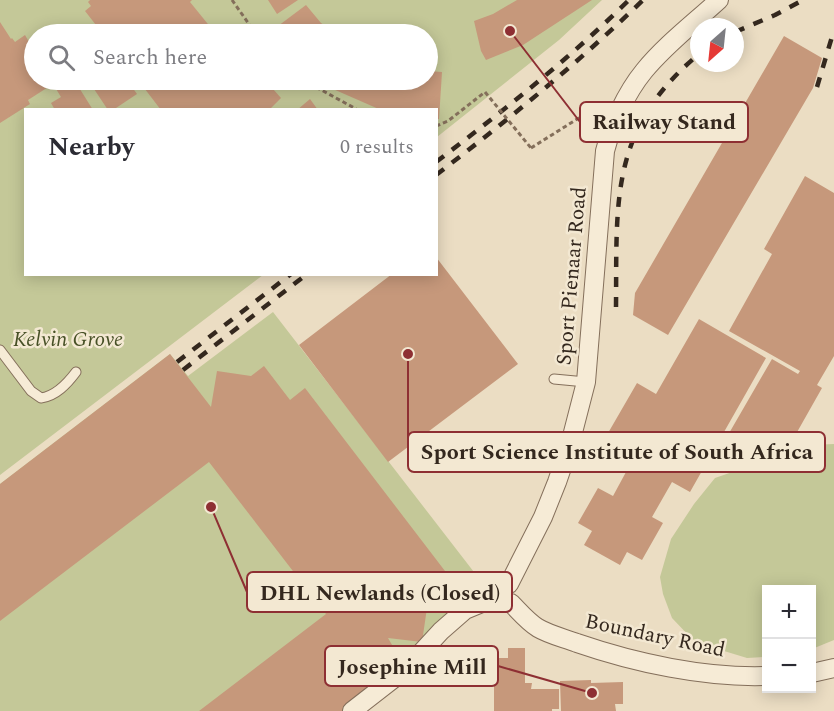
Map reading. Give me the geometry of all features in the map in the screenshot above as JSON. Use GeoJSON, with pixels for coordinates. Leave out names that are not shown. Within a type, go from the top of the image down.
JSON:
{"type":"FeatureCollection","features":[{"type":"Feature","properties":{"kind":"street","name":"Sport Pienaar Road"},"geometry":{"type":"LineString","coordinates":[[502,600],[515,598],[516,592],[510,584],[543,517],[570,444],[586,382],[605,151],[608,138],[626,100],[643,73],[719,0]]}},
{"type":"Feature","properties":{"kind":"street","name":"Boundary Road"},"geometry":{"type":"LineString","coordinates":[[502,600],[540,628],[608,653],[676,668],[743,677],[762,676]]}},
{"type":"Feature","properties":{"kind":"street"},"geometry":{"type":"LineString","coordinates":[[352,711],[406,669],[441,631],[465,610],[502,600]]}},
{"type":"Feature","properties":{"kind":"street"},"geometry":{"type":"LineString","coordinates":[[816,671],[834,668]]}},
{"type":"Feature","properties":{"kind":"lane"},"geometry":{"type":"LineString","coordinates":[[0,350],[31,391],[41,398],[50,397],[76,372]]}},
{"type":"Feature","properties":{"kind":"lane"},"geometry":{"type":"LineString","coordinates":[[554,379],[586,382]]}},
{"type":"Feature","properties":{"kind":"path"},"geometry":{"type":"LineString","coordinates":[[232,0],[249,24]]}},
{"type":"Feature","properties":{"kind":"path"},"geometry":{"type":"LineString","coordinates":[[321,90],[353,108]]}},
{"type":"Feature","properties":{"kind":"path"},"geometry":{"type":"LineString","coordinates":[[438,125],[448,121],[485,92],[531,148],[582,116],[608,138]]}},
{"type":"Feature","properties":{"kind":"green space","name":"Kelvin Grove"},"geometry":{"type":"Polygon","coordinates":[[[0,0],[602,0],[559,40],[438,136],[438,108],[24,108],[24,276],[262,276],[0,475],[0,0]]]}},
{"type":"Feature","properties":{"kind":"green space"},"geometry":{"type":"Polygon","coordinates":[[[273,312],[494,598],[352,711],[0,711],[0,484],[170,354],[188,376],[273,312]]]}},
{"type":"Feature","properties":{"kind":"green space"},"geometry":{"type":"Polygon","coordinates":[[[834,444],[834,640],[816,647],[816,585],[762,585],[762,657],[747,658],[692,639],[672,618],[663,594],[660,577],[671,539],[694,504],[715,478],[810,445],[834,444]]]}},
{"type":"Feature","properties":{"kind":"building"},"geometry":{"type":"Polygon","coordinates":[[[90,0],[192,0],[190,2],[208,24],[95,24],[85,11],[91,6],[88,2],[90,0]]]}},
{"type":"Feature","properties":{"kind":"building"},"geometry":{"type":"Polygon","coordinates":[[[268,0],[298,0],[277,14],[268,0]]]}},
{"type":"Feature","properties":{"kind":"building"},"geometry":{"type":"Polygon","coordinates":[[[517,0],[592,0],[523,45],[486,60],[481,51],[474,21],[493,14],[517,0]]]}},
{"type":"Feature","properties":{"kind":"building"},"geometry":{"type":"Polygon","coordinates":[[[306,5],[322,24],[281,24],[306,5]]]}},
{"type":"Feature","properties":{"kind":"building"},"geometry":{"type":"Polygon","coordinates":[[[0,22],[15,42],[24,36],[24,90],[44,90],[28,100],[30,104],[0,123],[0,22]]]}},
{"type":"Feature","properties":{"kind":"building"},"geometry":{"type":"Polygon","coordinates":[[[784,36],[822,58],[813,88],[668,335],[633,315],[635,293],[784,36]]]}},
{"type":"Feature","properties":{"kind":"building"},"geometry":{"type":"Polygon","coordinates":[[[438,72],[442,72],[439,119],[438,108],[376,108],[335,90],[438,90],[438,72]]]}},
{"type":"Feature","properties":{"kind":"building"},"geometry":{"type":"Polygon","coordinates":[[[57,90],[80,90],[92,108],[54,108],[51,103],[61,97],[57,90]]]}},
{"type":"Feature","properties":{"kind":"building"},"geometry":{"type":"Polygon","coordinates":[[[95,90],[134,90],[137,94],[116,108],[107,108],[95,90]]]}},
{"type":"Feature","properties":{"kind":"building"},"geometry":{"type":"Polygon","coordinates":[[[146,90],[274,90],[281,98],[271,108],[159,108],[146,90]]]}},
{"type":"Feature","properties":{"kind":"building"},"geometry":{"type":"Polygon","coordinates":[[[310,99],[317,108],[299,108],[310,99]]]}},
{"type":"Feature","properties":{"kind":"building"},"geometry":{"type":"Polygon","coordinates":[[[805,176],[834,193],[834,356],[817,385],[822,388],[779,464],[728,435],[772,359],[798,374],[800,371],[729,331],[772,254],[764,249],[805,176]]]}},
{"type":"Feature","properties":{"kind":"building"},"geometry":{"type":"Polygon","coordinates":[[[438,260],[518,364],[388,462],[299,345],[389,276],[438,276],[438,260]]]}},
{"type":"Feature","properties":{"kind":"building"},"geometry":{"type":"Polygon","coordinates":[[[699,319],[766,358],[690,492],[672,482],[652,517],[663,523],[642,560],[627,552],[620,565],[584,545],[592,531],[578,523],[598,488],[613,496],[626,472],[613,464],[621,450],[604,440],[637,383],[656,394],[699,319]]]}},
{"type":"Feature","properties":{"kind":"building"},"geometry":{"type":"Polygon","coordinates":[[[170,354],[211,407],[217,371],[251,376],[264,366],[290,400],[305,388],[445,571],[429,583],[440,598],[427,608],[422,642],[388,638],[406,669],[352,711],[199,711],[326,614],[209,462],[0,621],[0,484],[170,354]]]}},
{"type":"Feature","properties":{"kind":"building"},"geometry":{"type":"Polygon","coordinates":[[[508,648],[525,648],[525,683],[532,683],[531,689],[559,689],[559,709],[494,711],[494,676],[490,676],[489,658],[508,658],[508,648]]]}},
{"type":"Feature","properties":{"kind":"building"},"geometry":{"type":"Polygon","coordinates":[[[591,680],[591,683],[623,682],[623,704],[615,704],[616,711],[561,711],[560,681],[591,680]]]}},
{"type":"Feature","properties":{"kind":"railway"},"geometry":{"type":"LineString","coordinates":[[438,160],[535,84],[629,0]]}},
{"type":"Feature","properties":{"kind":"railway"},"geometry":{"type":"LineString","coordinates":[[438,173],[542,90],[643,0]]}},
{"type":"Feature","properties":{"kind":"railway"},"geometry":{"type":"LineString","coordinates":[[744,28],[803,0]]}},
{"type":"Feature","properties":{"kind":"railway"},"geometry":{"type":"LineString","coordinates":[[817,87],[834,30]]}},
{"type":"Feature","properties":{"kind":"railway"},"geometry":{"type":"LineString","coordinates":[[616,307],[619,200],[624,169],[633,139],[648,110],[670,82],[690,63]]}},
{"type":"Feature","properties":{"kind":"railway"},"geometry":{"type":"LineString","coordinates":[[177,362],[288,276]]}},
{"type":"Feature","properties":{"kind":"railway"},"geometry":{"type":"LineString","coordinates":[[183,370],[304,276]]}},
{"type":"Feature","properties":{"kind":"place","name":"Railway Stand"},"geometry":{"type":"Point","coordinates":[510,31]}},
{"type":"Feature","properties":{"kind":"place","name":"Sport Science Institute of South Africa"},"geometry":{"type":"Point","coordinates":[408,354]}},
{"type":"Feature","properties":{"kind":"place","name":"DHL Newlands (Closed)"},"geometry":{"type":"Point","coordinates":[211,507]}},
{"type":"Feature","properties":{"kind":"place","name":"Josephine Mill"},"geometry":{"type":"Point","coordinates":[592,693]}}]}
